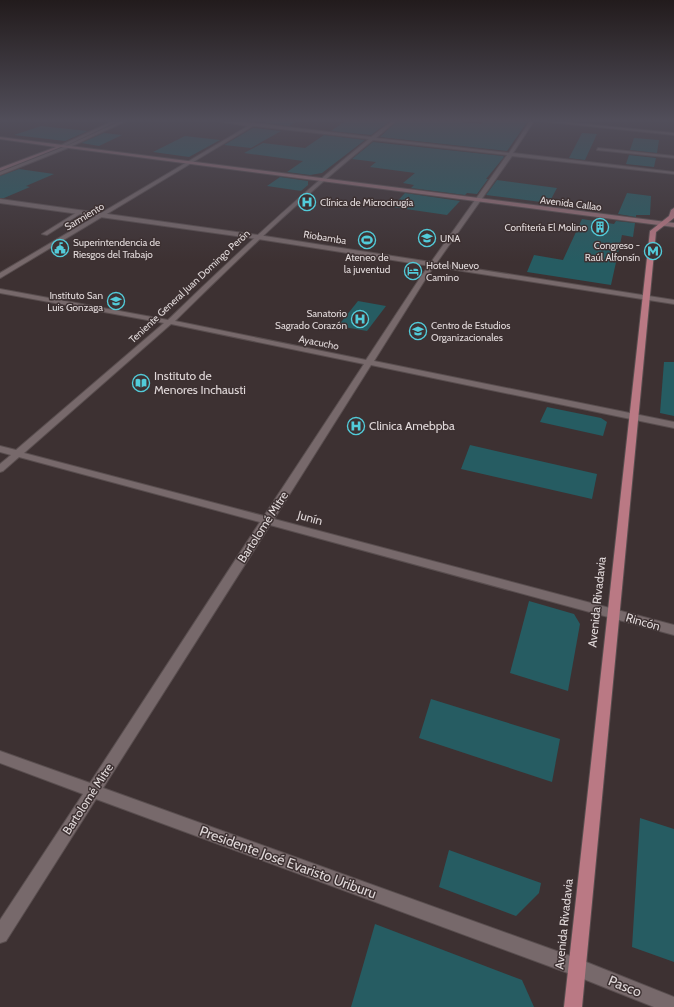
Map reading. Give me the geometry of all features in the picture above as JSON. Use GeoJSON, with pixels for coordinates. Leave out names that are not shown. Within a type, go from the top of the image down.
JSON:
{"type":"FeatureCollection","features":[{"type":"Feature","properties":{"kind":"main road","name":"Avenida Callao"},"geometry":{"type":"LineString","coordinates":[[237,168],[674,225]]}},
{"type":"Feature","properties":{"kind":"main road","name":"Avenida Rivadavia"},"geometry":{"type":"LineString","coordinates":[[573,1007],[633,417],[654,232],[672,217],[674,210]]}},
{"type":"Feature","properties":{"kind":"street","name":"Sarmiento"},"geometry":{"type":"LineString","coordinates":[[0,276],[103,216],[180,168]]}},
{"type":"Feature","properties":{"kind":"street","name":"Teniente General Juan Domingo Perón"},"geometry":{"type":"LineString","coordinates":[[0,469],[170,322],[258,237],[335,168]]}},
{"type":"Feature","properties":{"kind":"street","name":"Bartolomé Mitre"},"geometry":{"type":"LineString","coordinates":[[0,936],[368,362],[433,263],[501,168]]}},
{"type":"Feature","properties":{"kind":"street"},"geometry":{"type":"LineString","coordinates":[[628,168],[674,173]]}},
{"type":"Feature","properties":{"kind":"street","name":"Riobamba"},"geometry":{"type":"LineString","coordinates":[[0,201],[433,263],[674,302]]}},
{"type":"Feature","properties":{"kind":"street","name":"Ayacucho"},"geometry":{"type":"LineString","coordinates":[[0,291],[170,322],[674,425]]}},
{"type":"Feature","properties":{"kind":"street","name":"Junín"},"geometry":{"type":"LineString","coordinates":[[0,449],[613,613]]}},
{"type":"Feature","properties":{"kind":"street","name":"Rincón"},"geometry":{"type":"LineString","coordinates":[[613,613],[674,630]]}},
{"type":"Feature","properties":{"kind":"street","name":"Presidente José Evaristo Uriburu"},"geometry":{"type":"LineString","coordinates":[[0,757],[576,967]]}},
{"type":"Feature","properties":{"kind":"street","name":"Pasco"},"geometry":{"type":"LineString","coordinates":[[576,967],[674,1006]]}},
{"type":"Feature","properties":{"kind":"lane"},"geometry":{"type":"LineString","coordinates":[[0,174],[15,168]]}},
{"type":"Feature","properties":{"kind":"lane"},"geometry":{"type":"LineString","coordinates":[[45,234],[81,212]]}},
{"type":"Feature","properties":{"kind":"building"},"geometry":{"type":"Polygon","coordinates":[[[293,168],[329,168],[322,173],[310,175],[287,172],[293,168]]]}},
{"type":"Feature","properties":{"kind":"building"},"geometry":{"type":"Polygon","coordinates":[[[377,168],[495,168],[477,194],[467,193],[465,195],[411,188],[414,185],[403,183],[415,173],[377,168]]]}},
{"type":"Feature","properties":{"kind":"building"},"geometry":{"type":"Polygon","coordinates":[[[19,169],[54,174],[26,186],[30,187],[4,198],[0,198],[0,176],[19,169]]]}},
{"type":"Feature","properties":{"kind":"building"},"geometry":{"type":"Polygon","coordinates":[[[280,177],[308,181],[308,185],[301,191],[267,186],[280,177]]]}},
{"type":"Feature","properties":{"kind":"building"},"geometry":{"type":"Polygon","coordinates":[[[497,180],[557,188],[549,203],[486,195],[497,180]]]}},
{"type":"Feature","properties":{"kind":"building"},"geometry":{"type":"Polygon","coordinates":[[[405,193],[460,201],[447,215],[392,207],[405,193]]]}},
{"type":"Feature","properties":{"kind":"building"},"geometry":{"type":"Polygon","coordinates":[[[627,193],[651,196],[650,215],[636,215],[636,217],[618,214],[627,193]]]}},
{"type":"Feature","properties":{"kind":"building"},"geometry":{"type":"Polygon","coordinates":[[[582,219],[614,224],[616,221],[635,223],[633,237],[622,235],[611,285],[527,272],[534,255],[563,260],[582,219]]]}},
{"type":"Feature","properties":{"kind":"building","name":"Sanatorio Sagrado Corazón"},"geometry":{"type":"Polygon","coordinates":[[[358,301],[386,306],[367,331],[338,326],[358,301]]]}},
{"type":"Feature","properties":{"kind":"building"},"geometry":{"type":"Polygon","coordinates":[[[664,362],[674,362],[674,416],[660,413],[664,362]]]}},
{"type":"Feature","properties":{"kind":"building"},"geometry":{"type":"Polygon","coordinates":[[[547,407],[601,418],[607,422],[603,436],[540,422],[547,407]]]}},
{"type":"Feature","properties":{"kind":"building"},"geometry":{"type":"Polygon","coordinates":[[[470,445],[597,474],[592,499],[461,469],[470,445]]]}},
{"type":"Feature","properties":{"kind":"building"},"geometry":{"type":"Polygon","coordinates":[[[529,601],[574,614],[580,624],[568,691],[510,673],[529,601]]]}},
{"type":"Feature","properties":{"kind":"building"},"geometry":{"type":"Polygon","coordinates":[[[431,699],[560,739],[552,782],[419,738],[431,699]]]}},
{"type":"Feature","properties":{"kind":"building"},"geometry":{"type":"Polygon","coordinates":[[[640,818],[674,829],[674,962],[632,947],[640,818]]]}},
{"type":"Feature","properties":{"kind":"building"},"geometry":{"type":"Polygon","coordinates":[[[449,850],[541,883],[539,893],[516,916],[439,887],[449,850]]]}},
{"type":"Feature","properties":{"kind":"building"},"geometry":{"type":"Polygon","coordinates":[[[375,924],[522,980],[534,1007],[351,1007],[375,924]]]}},
{"type":"Feature","properties":{"kind":"place","name":"Clínica de Microcirugía"},"geometry":{"type":"Point","coordinates":[307,202]}},
{"type":"Feature","properties":{"kind":"place","name":"Confitería El Molino"},"geometry":{"type":"Point","coordinates":[600,227]}},
{"type":"Feature","properties":{"kind":"place","name":"UNA"},"geometry":{"type":"Point","coordinates":[427,238]}},
{"type":"Feature","properties":{"kind":"place","name":"Ateneo de la juventud"},"geometry":{"type":"Point","coordinates":[367,240]}},
{"type":"Feature","properties":{"kind":"place","name":"Superintendencia de Riesgos del Trabajo"},"geometry":{"type":"Point","coordinates":[60,248]}},
{"type":"Feature","properties":{"kind":"place","name":"Congreso - Raúl Alfonsín"},"geometry":{"type":"Point","coordinates":[653,251]}},
{"type":"Feature","properties":{"kind":"place","name":"Hotel Nuevo Camino"},"geometry":{"type":"Point","coordinates":[413,271]}},
{"type":"Feature","properties":{"kind":"place","name":"Instituto San Luis Gonzaga"},"geometry":{"type":"Point","coordinates":[116,301]}},
{"type":"Feature","properties":{"kind":"place","name":"Sanatorio Sagrado Corazón"},"geometry":{"type":"Point","coordinates":[360,319]}},
{"type":"Feature","properties":{"kind":"place","name":"Centro de Estudios Organizacionales"},"geometry":{"type":"Point","coordinates":[418,331]}},
{"type":"Feature","properties":{"kind":"place","name":"Instituto de Menores Inchausti"},"geometry":{"type":"Point","coordinates":[141,383]}},
{"type":"Feature","properties":{"kind":"place","name":"Clinica Amebpba"},"geometry":{"type":"Point","coordinates":[356,426]}}]}
